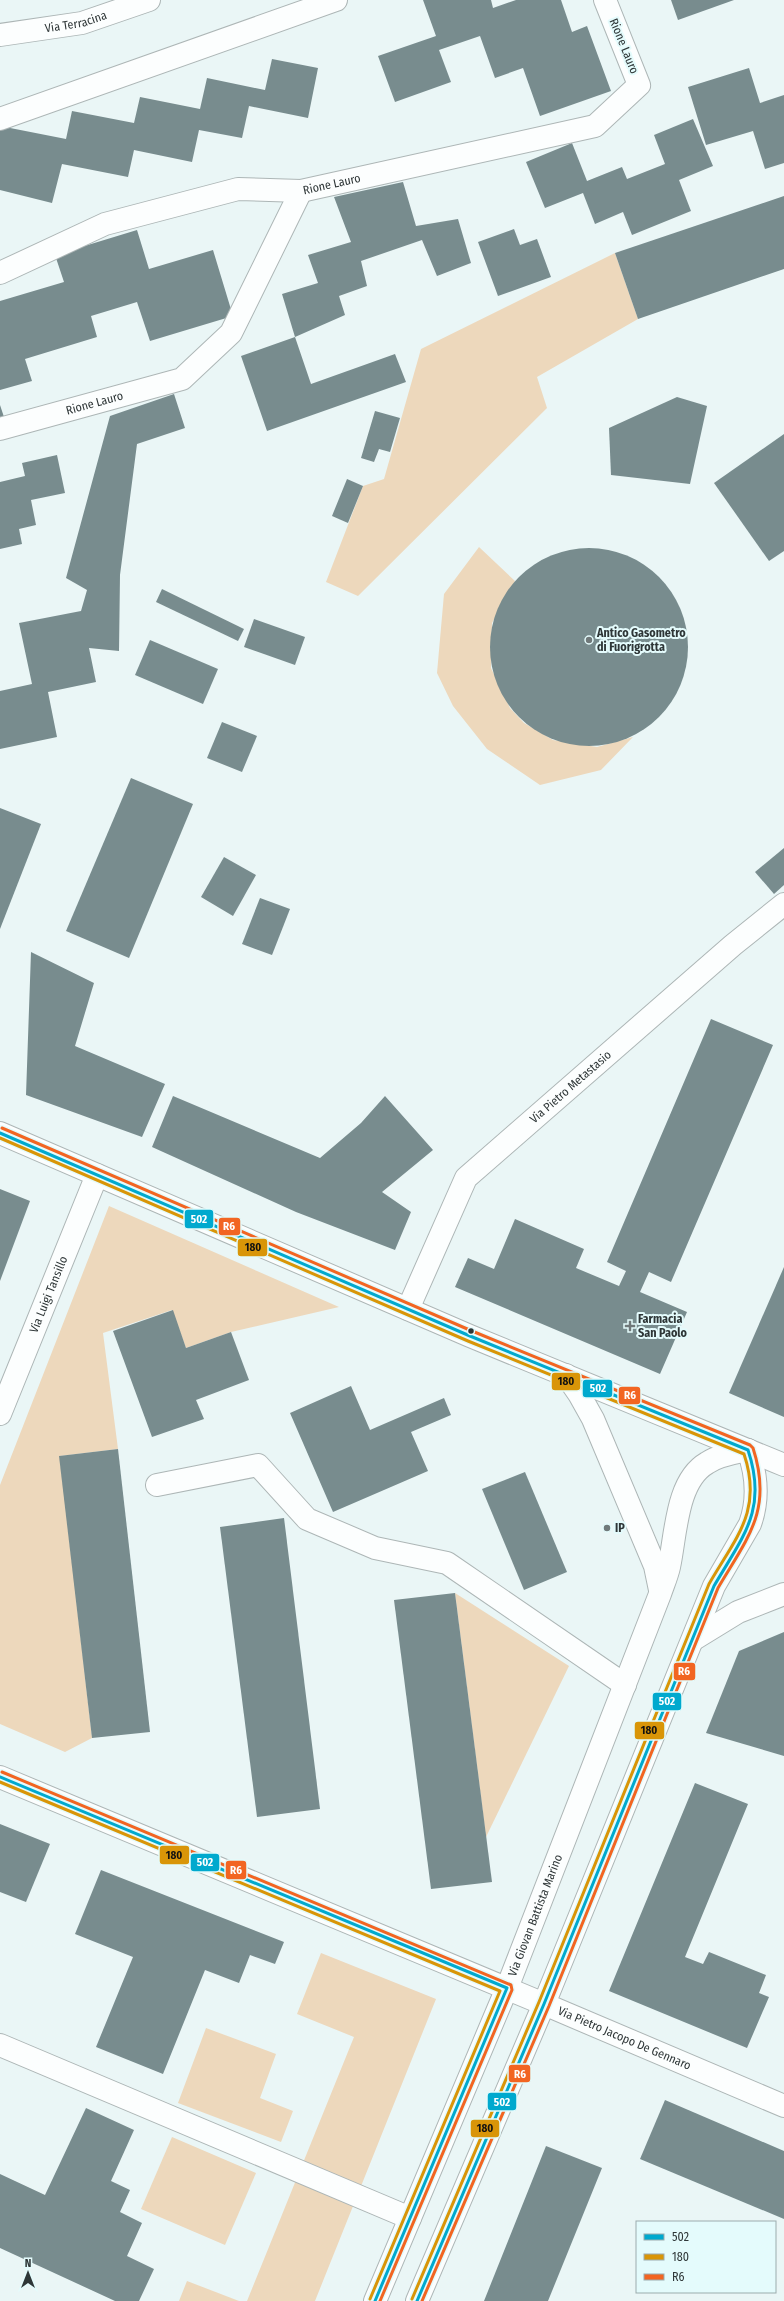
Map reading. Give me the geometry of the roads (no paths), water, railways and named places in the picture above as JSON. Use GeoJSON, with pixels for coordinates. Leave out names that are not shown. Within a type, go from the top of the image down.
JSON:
{"type":"FeatureCollection","features":[{"type":"Feature","properties":{"kind":"street","name":"Via Terracina"},"geometry":{"type":"LineString","coordinates":[[0,35],[82,22],[150,0]]}},
{"type":"Feature","properties":{"kind":"street"},"geometry":{"type":"LineString","coordinates":[[0,119],[336,0]]}},
{"type":"Feature","properties":{"kind":"street","name":"Rione Lauro"},"geometry":{"type":"LineString","coordinates":[[0,429],[182,379],[231,333],[301,191],[595,126],[639,85],[605,0]]}},
{"type":"Feature","properties":{"kind":"street"},"geometry":{"type":"LineString","coordinates":[[0,273],[105,224],[238,189],[301,191]]}},
{"type":"Feature","properties":{"kind":"street","name":"Via Pietro Metastasio"},"geometry":{"type":"LineString","coordinates":[[408,1308],[466,1178],[733,944],[784,904]]}},
{"type":"Feature","properties":{"kind":"street"},"geometry":{"type":"LineString","coordinates":[[0,1133],[566,1375],[784,1465]]}},
{"type":"Feature","properties":{"kind":"street","name":"Via Luigi Tansillo"},"geometry":{"type":"LineString","coordinates":[[0,1414],[98,1175]]}},
{"type":"Feature","properties":{"kind":"street"},"geometry":{"type":"LineString","coordinates":[[566,1375],[580,1394],[593,1419],[656,1566],[660,1594]]}},
{"type":"Feature","properties":{"kind":"street"},"geometry":{"type":"LineString","coordinates":[[417,2301],[544,2004],[694,1639],[714,1586],[745,1534],[753,1513],[756,1488],[752,1463],[748,1450]]}},
{"type":"Feature","properties":{"kind":"street","name":"Via Giovan Battista Marino"},"geometry":{"type":"LineString","coordinates":[[375,2301],[507,1988],[660,1594],[668,1569],[687,1484],[693,1475],[707,1463],[728,1454],[748,1450]]}},
{"type":"Feature","properties":{"kind":"street"},"geometry":{"type":"LineString","coordinates":[[157,1485],[258,1465],[307,1520],[375,1548],[447,1563],[625,1685]]}},
{"type":"Feature","properties":{"kind":"street"},"geometry":{"type":"LineString","coordinates":[[694,1639],[738,1612],[784,1594]]}},
{"type":"Feature","properties":{"kind":"street","name":"Via Pietro Jacopo De Gennaro"},"geometry":{"type":"LineString","coordinates":[[0,1777],[507,1988],[784,2106]]}},
{"type":"Feature","properties":{"kind":"street"},"geometry":{"type":"LineString","coordinates":[[0,2045],[410,2218]]}},
{"type":"Feature","properties":{"kind":"place","name":"Antico Gasometro di Fuorigrotta"},"geometry":{"type":"Point","coordinates":[589,640]}},
{"type":"Feature","properties":{"kind":"place","name":"Farmacia San Paolo"},"geometry":{"type":"Point","coordinates":[630,1326]}},
{"type":"Feature","properties":{"kind":"place","name":"IP"},"geometry":{"type":"Point","coordinates":[607,1528]}}]}
